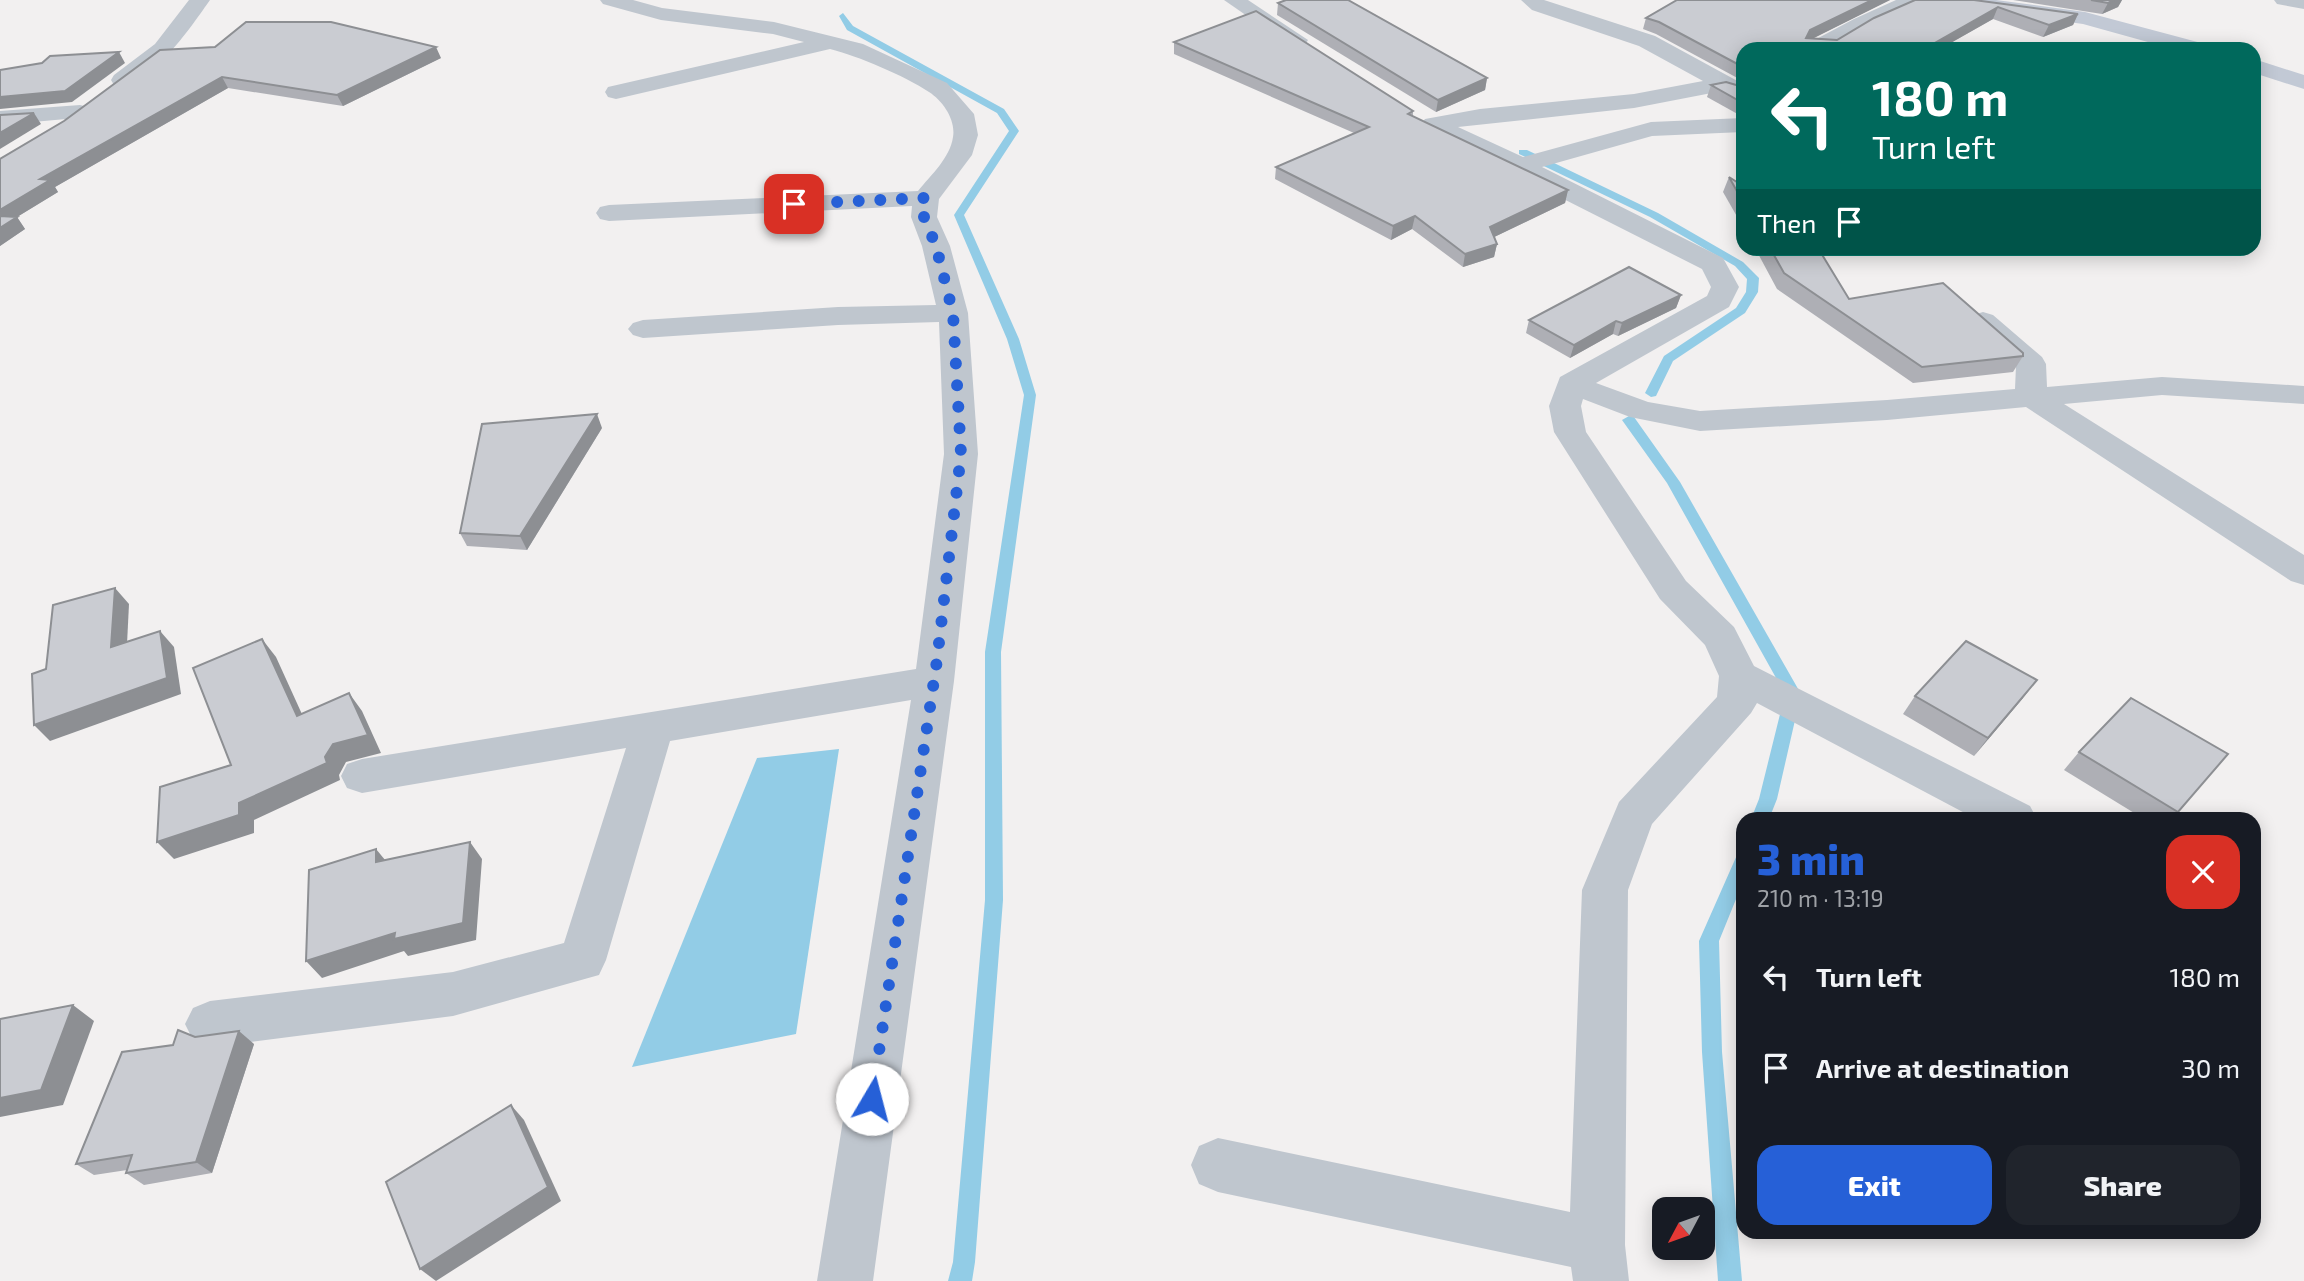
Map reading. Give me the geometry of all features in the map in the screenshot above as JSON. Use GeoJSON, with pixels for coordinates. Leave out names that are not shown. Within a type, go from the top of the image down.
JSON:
{"type":"FeatureCollection","features":[{"type":"Feature","properties":{"kind":"main road"},"geometry":{"type":"LineString","coordinates":[[1950,0],[2085,18],[2172,42]]}},
{"type":"Feature","properties":{"kind":"main road"},"geometry":{"type":"LineString","coordinates":[[2261,68],[2304,82]]}},
{"type":"Feature","properties":{"kind":"street"},"geometry":{"type":"LineString","coordinates":[[41,138],[163,49],[200,0]]}},
{"type":"Feature","properties":{"kind":"street"},"geometry":{"type":"LineString","coordinates":[[610,0],[661,13],[774,28],[855,49],[940,88],[962,114],[966,135],[960,155],[926,198],[924,217],[936,246],[953,313],[961,454],[934,681],[845,1281]]}},
{"type":"Feature","properties":{"kind":"street"},"geometry":{"type":"LineString","coordinates":[[1234,0],[1315,52]]}},
{"type":"Feature","properties":{"kind":"street"},"geometry":{"type":"LineString","coordinates":[[1531,0],[1539,6],[1647,41],[1734,88]]}},
{"type":"Feature","properties":{"kind":"street"},"geometry":{"type":"LineString","coordinates":[[1827,42],[1861,23],[1913,0]]}},
{"type":"Feature","properties":{"kind":"street"},"geometry":{"type":"LineString","coordinates":[[2284,0],[2304,3]]}},
{"type":"Feature","properties":{"kind":"street"},"geometry":{"type":"LineString","coordinates":[[616,92],[831,43]]}},
{"type":"Feature","properties":{"kind":"street"},"geometry":{"type":"LineString","coordinates":[[1218,1166],[1599,1263],[1605,890],[1634,815],[1737,702],[1739,676],[1720,637],[1673,590],[1570,432],[1565,406],[1572,384],[1719,300],[1725,287],[1713,264],[1421,117],[1480,116],[1588,107],[1734,88]]}},
{"type":"Feature","properties":{"kind":"street"},"geometry":{"type":"LineString","coordinates":[[1588,107],[1588,146]]}},
{"type":"Feature","properties":{"kind":"street"},"geometry":{"type":"LineString","coordinates":[[0,118],[80,112]]}},
{"type":"Feature","properties":{"kind":"street"},"geometry":{"type":"LineString","coordinates":[[1519,166],[1651,129],[1736,125]]}},
{"type":"Feature","properties":{"kind":"street"},"geometry":{"type":"LineString","coordinates":[[609,213],[926,198]]}},
{"type":"Feature","properties":{"kind":"street"},"geometry":{"type":"LineString","coordinates":[[1962,302],[2031,364],[2031,397]]}},
{"type":"Feature","properties":{"kind":"street"},"geometry":{"type":"LineString","coordinates":[[643,329],[838,316],[953,313]]}},
{"type":"Feature","properties":{"kind":"street"},"geometry":{"type":"LineString","coordinates":[[1572,384],[1641,410],[1700,421],[1887,410],[2162,386],[2304,395]]}},
{"type":"Feature","properties":{"kind":"street"},"geometry":{"type":"LineString","coordinates":[[2031,397],[2304,572]]}},
{"type":"Feature","properties":{"kind":"street"},"geometry":{"type":"LineString","coordinates":[[1739,676],[2001,812]]}},
{"type":"Feature","properties":{"kind":"street"},"geometry":{"type":"LineString","coordinates":[[362,776],[934,681]]}},
{"type":"Feature","properties":{"kind":"street"},"geometry":{"type":"LineString","coordinates":[[210,1024],[453,994],[582,960],[653,728]]}},
{"type":"Feature","properties":{"kind":"water"},"geometry":{"type":"Polygon","coordinates":[[[839,749],[796,1034],[632,1067],[757,758],[839,749]]]}},
{"type":"Feature","properties":{"kind":"building"},"geometry":{"type":"Polygon","coordinates":[[[1286,0],[1348,0],[1487,78],[1438,100],[1278,3],[1286,0]]]}},
{"type":"Feature","properties":{"kind":"building"},"geometry":{"type":"Polygon","coordinates":[[[1677,0],[1872,0],[1810,30],[1806,38],[1837,40],[1874,18],[1915,0],[1974,0],[2078,14],[2049,25],[1998,7],[1936,42],[1736,42],[1736,63],[1659,22],[1646,18],[1677,0]]]}},
{"type":"Feature","properties":{"kind":"building"},"geometry":{"type":"Polygon","coordinates":[[[2091,0],[2114,0],[2108,3],[2091,0]]]}},
{"type":"Feature","properties":{"kind":"building"},"geometry":{"type":"Polygon","coordinates":[[[1256,11],[1413,111],[1408,114],[1568,190],[1490,227],[1497,244],[1465,254],[1415,216],[1393,226],[1276,167],[1369,127],[1174,42],[1256,11]]]}},
{"type":"Feature","properties":{"kind":"building"},"geometry":{"type":"Polygon","coordinates":[[[246,22],[331,22],[436,47],[337,95],[222,77],[40,179],[50,180],[0,210],[0,159],[64,121],[160,50],[215,47],[246,22]]]}},
{"type":"Feature","properties":{"kind":"building"},"geometry":{"type":"Polygon","coordinates":[[[119,52],[65,91],[0,97],[0,70],[42,63],[50,56],[119,52]]]}},
{"type":"Feature","properties":{"kind":"building"},"geometry":{"type":"Polygon","coordinates":[[[1726,82],[1736,85],[1736,99],[1711,85],[1726,82]]]}},
{"type":"Feature","properties":{"kind":"building"},"geometry":{"type":"Polygon","coordinates":[[[34,113],[0,133],[0,115],[34,113]]]}},
{"type":"Feature","properties":{"kind":"building"},"geometry":{"type":"Polygon","coordinates":[[[0,216],[17,217],[0,228],[0,216]]]}},
{"type":"Feature","properties":{"kind":"building"},"geometry":{"type":"Polygon","coordinates":[[[1774,256],[1823,256],[1849,299],[1943,283],[2023,353],[2023,356],[1922,367],[1784,273],[1774,256]]]}},
{"type":"Feature","properties":{"kind":"building"},"geometry":{"type":"Polygon","coordinates":[[[1629,267],[1681,295],[1622,323],[1616,321],[1574,345],[1529,320],[1629,267]]]}},
{"type":"Feature","properties":{"kind":"building"},"geometry":{"type":"Polygon","coordinates":[[[597,414],[520,536],[460,533],[482,424],[597,414]]]}},
{"type":"Feature","properties":{"kind":"building"},"geometry":{"type":"Polygon","coordinates":[[[115,588],[111,647],[160,631],[167,678],[34,725],[32,674],[46,669],[53,605],[115,588]]]}},
{"type":"Feature","properties":{"kind":"building"},"geometry":{"type":"Polygon","coordinates":[[[262,639],[297,716],[349,693],[368,735],[333,744],[325,757],[327,763],[239,803],[239,815],[157,842],[160,787],[231,765],[193,668],[262,639]]]}},
{"type":"Feature","properties":{"kind":"building"},"geometry":{"type":"Polygon","coordinates":[[[1966,641],[2037,680],[1988,738],[1915,696],[1966,641]]]}},
{"type":"Feature","properties":{"kind":"building"},"geometry":{"type":"Polygon","coordinates":[[[2131,698],[2228,754],[2178,812],[2079,752],[2131,698]]]}},
{"type":"Feature","properties":{"kind":"building"},"geometry":{"type":"Polygon","coordinates":[[[470,842],[463,923],[394,939],[395,933],[306,961],[309,870],[376,849],[376,862],[470,842]]]}},
{"type":"Feature","properties":{"kind":"building"},"geometry":{"type":"Polygon","coordinates":[[[73,1005],[41,1090],[0,1098],[0,1019],[73,1005]]]}},
{"type":"Feature","properties":{"kind":"building"},"geometry":{"type":"Polygon","coordinates":[[[178,1030],[195,1037],[239,1031],[196,1162],[126,1173],[132,1155],[76,1164],[122,1052],[173,1045],[178,1030]]]}},
{"type":"Feature","properties":{"kind":"building"},"geometry":{"type":"Polygon","coordinates":[[[511,1105],[548,1187],[420,1269],[386,1182],[511,1105]]]}},
{"type":"Feature","properties":{"kind":"waterway"},"geometry":{"type":"LineString","coordinates":[[843,16],[850,28],[1001,111],[1014,131],[959,215],[1013,339],[1030,395],[993,652],[994,900],[964,1262],[960,1281]]}},
{"type":"Feature","properties":{"kind":"waterway"},"geometry":{"type":"LineString","coordinates":[[1523,152],[1654,215],[1739,264],[1753,278],[1752,292],[1741,310],[1668,359],[1651,393]]}},
{"type":"Feature","properties":{"kind":"waterway"},"geometry":{"type":"LineString","coordinates":[[1629,420],[1673,482],[1793,694],[1763,812]]}},
{"type":"Feature","properties":{"kind":"waterway"},"geometry":{"type":"LineString","coordinates":[[1730,1281],[1712,1052],[1709,941],[1736,877]]}},
{"type":"Feature","properties":{"kind":"route"},"geometry":{"type":"LineString","coordinates":[[794,204],[926,198],[924,217],[936,246],[953,313],[961,454],[937,660],[872,1099]]}}]}
